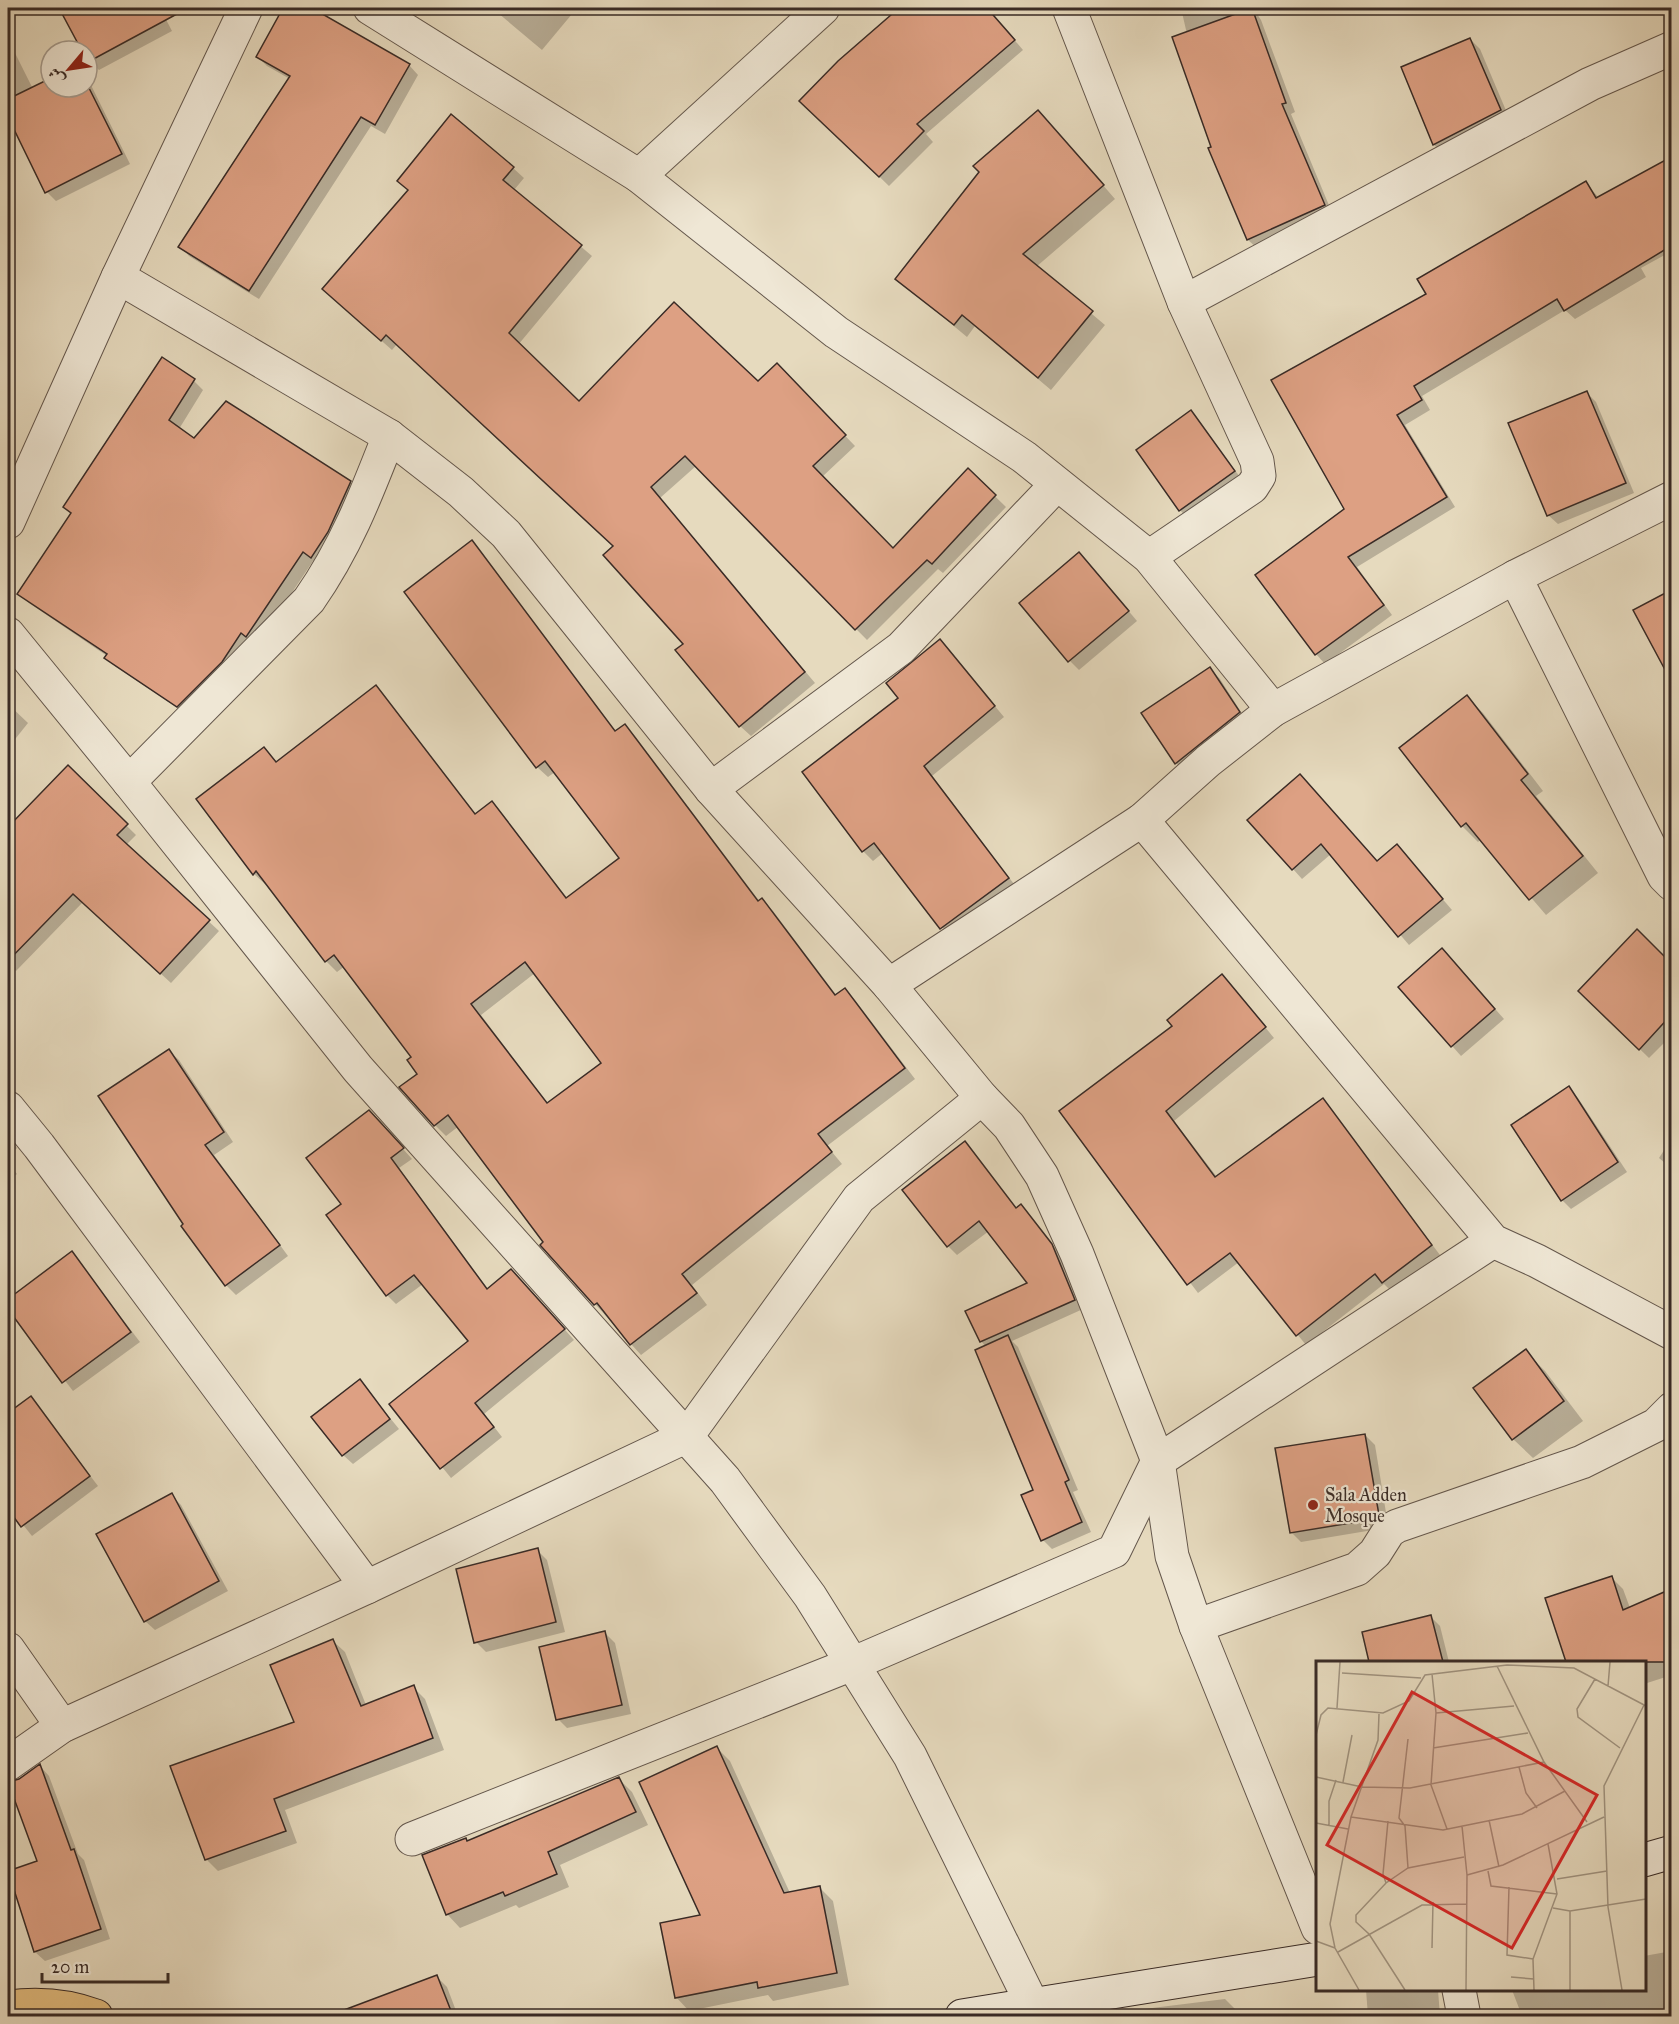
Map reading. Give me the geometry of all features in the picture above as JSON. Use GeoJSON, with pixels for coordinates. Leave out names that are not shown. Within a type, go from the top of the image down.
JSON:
{"type":"FeatureCollection","features":[{"type":"Feature","properties":{"kind":"main road"},"geometry":{"type":"LineString","coordinates":[[8,2007],[38,2004],[66,2007],[96,2016]]}},
{"type":"Feature","properties":{"kind":"street"},"geometry":{"type":"LineString","coordinates":[[8,522],[118,277],[246,8]]}},
{"type":"Feature","properties":{"kind":"street"},"geometry":{"type":"LineString","coordinates":[[370,8],[639,176],[836,332],[1024,457],[1149,557],[1273,710]]}},
{"type":"Feature","properties":{"kind":"street"},"geometry":{"type":"LineString","coordinates":[[639,176],[823,8]]}},
{"type":"Feature","properties":{"kind":"street"},"geometry":{"type":"LineString","coordinates":[[1069,8],[1184,302],[1257,461],[1259,476],[1252,487],[1149,557]]}},
{"type":"Feature","properties":{"kind":"street"},"geometry":{"type":"LineString","coordinates":[[1184,302],[1590,84],[1671,48]]}},
{"type":"Feature","properties":{"kind":"street"},"geometry":{"type":"LineString","coordinates":[[118,277],[389,436],[461,492],[506,534],[711,789],[889,985],[982,1098],[1009,1126],[1042,1176],[1077,1254],[1158,1461],[1172,1556],[1196,1626],[1316,1926]]}},
{"type":"Feature","properties":{"kind":"street"},"geometry":{"type":"LineString","coordinates":[[129,782],[309,600],[334,565],[354,525],[389,436]]}},
{"type":"Feature","properties":{"kind":"street"},"geometry":{"type":"LineString","coordinates":[[711,789],[902,648],[1057,484]]}},
{"type":"Feature","properties":{"kind":"street"},"geometry":{"type":"LineString","coordinates":[[889,985],[1142,820],[1208,761],[1273,710],[1515,577],[1671,498]]}},
{"type":"Feature","properties":{"kind":"street"},"geometry":{"type":"LineString","coordinates":[[1515,577],[1669,877]]}},
{"type":"Feature","properties":{"kind":"street"},"geometry":{"type":"LineString","coordinates":[[8,634],[358,1069],[725,1480],[810,1596],[910,1756],[1034,2010]]}},
{"type":"Feature","properties":{"kind":"street"},"geometry":{"type":"LineString","coordinates":[[1142,820],[1493,1241],[1537,1261],[1671,1333]]}},
{"type":"Feature","properties":{"kind":"street"},"geometry":{"type":"LineString","coordinates":[[8,1764],[62,1726],[367,1587],[687,1436],[859,1198],[982,1098]]}},
{"type":"Feature","properties":{"kind":"street"},"geometry":{"type":"LineString","coordinates":[[8,1108],[39,1146],[367,1587]]}},
{"type":"Feature","properties":{"kind":"street"},"geometry":{"type":"LineString","coordinates":[[412,1839],[852,1664],[1114,1551],[1158,1461],[1493,1241]]}},
{"type":"Feature","properties":{"kind":"street"},"geometry":{"type":"LineString","coordinates":[[1196,1626],[1357,1569],[1376,1553],[1389,1532],[1397,1526],[1582,1462],[1656,1425],[1671,1409]]}},
{"type":"Feature","properties":{"kind":"street"},"geometry":{"type":"LineString","coordinates":[[8,1649],[62,1726]]}},
{"type":"Feature","properties":{"kind":"street"},"geometry":{"type":"LineString","coordinates":[[1646,1859],[1671,1852]]}},
{"type":"Feature","properties":{"kind":"street"},"geometry":{"type":"LineString","coordinates":[[962,2016],[1034,2010],[1316,1959]]}},
{"type":"Feature","properties":{"kind":"street"},"geometry":{"type":"LineString","coordinates":[[1459,1991],[1464,2016]]}},
{"type":"Feature","properties":{"kind":"building"},"geometry":{"type":"Polygon","coordinates":[[[59,8],[188,8],[99,56],[99,39],[76,39],[59,8]]]}},
{"type":"Feature","properties":{"kind":"building"},"geometry":{"type":"Polygon","coordinates":[[[283,8],[312,8],[410,64],[375,125],[361,117],[249,291],[178,247],[290,76],[256,57],[283,8]]]}},
{"type":"Feature","properties":{"kind":"building"},"geometry":{"type":"Polygon","coordinates":[[[899,8],[987,8],[1015,40],[917,124],[924,131],[879,177],[799,101],[838,61],[899,8]]]}},
{"type":"Feature","properties":{"kind":"building"},"geometry":{"type":"Polygon","coordinates":[[[1252,8],[1286,103],[1282,104],[1325,205],[1247,240],[1208,148],[1211,147],[1172,37],[1252,8]]]}},
{"type":"Feature","properties":{"kind":"building"},"geometry":{"type":"Polygon","coordinates":[[[1470,38],[1501,110],[1433,145],[1401,67],[1470,38]]]}},
{"type":"Feature","properties":{"kind":"building"},"geometry":{"type":"Polygon","coordinates":[[[39,84],[39,99],[94,99],[122,154],[45,193],[8,117],[8,99],[39,84]]]}},
{"type":"Feature","properties":{"kind":"building"},"geometry":{"type":"Polygon","coordinates":[[[1038,110],[1104,185],[1023,254],[1093,311],[1038,378],[962,315],[954,325],[895,279],[979,172],[973,166],[1038,110]]]}},
{"type":"Feature","properties":{"kind":"building"},"geometry":{"type":"Polygon","coordinates":[[[451,114],[514,167],[503,180],[582,245],[509,333],[579,401],[674,302],[758,381],[777,363],[846,435],[813,466],[893,548],[968,468],[996,495],[932,564],[927,560],[855,630],[685,456],[651,487],[805,672],[739,727],[675,650],[683,644],[603,555],[613,546],[386,335],[381,341],[322,289],[408,190],[397,181],[451,114]]]}},
{"type":"Feature","properties":{"kind":"building"},"geometry":{"type":"Polygon","coordinates":[[[1671,157],[1671,246],[1564,311],[1557,299],[1414,386],[1422,400],[1397,415],[1447,497],[1348,557],[1384,605],[1315,655],[1255,575],[1344,509],[1271,380],[1426,294],[1417,279],[1586,181],[1596,198],[1671,157]]]}},
{"type":"Feature","properties":{"kind":"building"},"geometry":{"type":"Polygon","coordinates":[[[162,357],[195,379],[169,420],[194,438],[226,401],[351,481],[328,532],[311,558],[303,552],[246,637],[241,633],[222,662],[177,707],[104,658],[107,654],[17,594],[71,513],[63,507],[162,357]]]}},
{"type":"Feature","properties":{"kind":"building"},"geometry":{"type":"Polygon","coordinates":[[[1587,391],[1626,483],[1547,516],[1508,423],[1587,391]]]}},
{"type":"Feature","properties":{"kind":"building"},"geometry":{"type":"Polygon","coordinates":[[[1191,410],[1235,471],[1179,511],[1136,450],[1191,410]]]}},
{"type":"Feature","properties":{"kind":"building"},"geometry":{"type":"Polygon","coordinates":[[[472,540],[615,731],[625,724],[758,901],[762,898],[835,995],[845,988],[905,1068],[818,1134],[832,1152],[682,1274],[697,1293],[630,1345],[597,1303],[594,1305],[540,1245],[543,1242],[448,1115],[434,1126],[399,1087],[417,1074],[407,1060],[411,1057],[334,955],[325,962],[256,871],[253,875],[196,799],[264,747],[276,762],[376,685],[475,814],[492,801],[566,898],[619,858],[545,761],[536,768],[404,592],[472,540]],[[525,962],[471,1004],[547,1103],[601,1063],[525,962]]]}},
{"type":"Feature","properties":{"kind":"building"},"geometry":{"type":"Polygon","coordinates":[[[1079,552],[1129,611],[1068,662],[1019,603],[1079,552]]]}},
{"type":"Feature","properties":{"kind":"building"},"geometry":{"type":"Polygon","coordinates":[[[1671,590],[1671,681],[1633,610],[1671,590]]]}},
{"type":"Feature","properties":{"kind":"building"},"geometry":{"type":"Polygon","coordinates":[[[940,639],[995,706],[924,766],[1009,878],[940,929],[874,843],[862,852],[802,772],[898,698],[886,683],[940,639]]]}},
{"type":"Feature","properties":{"kind":"building"},"geometry":{"type":"Polygon","coordinates":[[[1210,667],[1240,712],[1175,764],[1141,713],[1210,667]]]}},
{"type":"Feature","properties":{"kind":"building"},"geometry":{"type":"Polygon","coordinates":[[[1467,695],[1528,774],[1521,780],[1583,856],[1529,900],[1466,823],[1461,827],[1399,748],[1467,695]]]}},
{"type":"Feature","properties":{"kind":"building"},"geometry":{"type":"Polygon","coordinates":[[[68,765],[128,824],[117,835],[210,920],[160,974],[73,894],[8,961],[8,827],[68,765]]]}},
{"type":"Feature","properties":{"kind":"building"},"geometry":{"type":"Polygon","coordinates":[[[1300,774],[1377,861],[1397,844],[1443,899],[1398,937],[1321,844],[1292,870],[1247,820],[1300,774]]]}},
{"type":"Feature","properties":{"kind":"building"},"geometry":{"type":"Polygon","coordinates":[[[1637,929],[1671,963],[1671,1015],[1639,1050],[1578,991],[1637,929]]]}},
{"type":"Feature","properties":{"kind":"building"},"geometry":{"type":"Polygon","coordinates":[[[1442,948],[1495,1009],[1451,1047],[1398,987],[1442,948]]]}},
{"type":"Feature","properties":{"kind":"building"},"geometry":{"type":"Polygon","coordinates":[[[1222,974],[1266,1027],[1166,1111],[1215,1177],[1323,1098],[1432,1245],[1382,1283],[1375,1274],[1296,1336],[1230,1253],[1187,1285],[1059,1111],[1172,1026],[1167,1020],[1222,974]]]}},
{"type":"Feature","properties":{"kind":"building"},"geometry":{"type":"Polygon","coordinates":[[[169,1049],[224,1132],[205,1145],[280,1245],[225,1286],[181,1226],[183,1224],[98,1096],[169,1049]]]}},
{"type":"Feature","properties":{"kind":"building"},"geometry":{"type":"Polygon","coordinates":[[[1569,1086],[1618,1162],[1561,1201],[1511,1125],[1569,1086]]]}},
{"type":"Feature","properties":{"kind":"building"},"geometry":{"type":"Polygon","coordinates":[[[369,1110],[404,1148],[391,1158],[487,1289],[511,1269],[565,1329],[475,1403],[494,1427],[440,1469],[389,1404],[468,1341],[414,1275],[386,1296],[326,1215],[341,1204],[306,1158],[369,1110]]]}},
{"type":"Feature","properties":{"kind":"building"},"geometry":{"type":"Polygon","coordinates":[[[965,1141],[1016,1208],[1021,1204],[1052,1244],[1075,1300],[980,1342],[965,1311],[1027,1283],[979,1221],[947,1247],[902,1190],[965,1141]]]}},
{"type":"Feature","properties":{"kind":"building"},"geometry":{"type":"Polygon","coordinates":[[[72,1251],[131,1332],[62,1383],[8,1309],[8,1299],[72,1251]]]}},
{"type":"Feature","properties":{"kind":"building"},"geometry":{"type":"Polygon","coordinates":[[[1008,1335],[1069,1480],[1065,1482],[1082,1522],[1041,1541],[1021,1495],[1033,1490],[975,1350],[1008,1335]]]}},
{"type":"Feature","properties":{"kind":"building"},"geometry":{"type":"Polygon","coordinates":[[[1526,1349],[1564,1401],[1512,1440],[1473,1388],[1526,1349]]]}},
{"type":"Feature","properties":{"kind":"building"},"geometry":{"type":"Polygon","coordinates":[[[360,1379],[390,1419],[342,1456],[311,1417],[360,1379]]]}},
{"type":"Feature","properties":{"kind":"building"},"geometry":{"type":"Polygon","coordinates":[[[31,1396],[90,1476],[21,1527],[8,1509],[8,1413],[31,1396]]]}},
{"type":"Feature","properties":{"kind":"building"},"geometry":{"type":"Polygon","coordinates":[[[1365,1434],[1379,1515],[1375,1519],[1290,1533],[1275,1448],[1365,1434]]]}},
{"type":"Feature","properties":{"kind":"building"},"geometry":{"type":"Polygon","coordinates":[[[172,1493],[219,1581],[144,1622],[96,1534],[172,1493]]]}},
{"type":"Feature","properties":{"kind":"building"},"geometry":{"type":"Polygon","coordinates":[[[538,1548],[556,1622],[474,1643],[456,1569],[538,1548]]]}},
{"type":"Feature","properties":{"kind":"building"},"geometry":{"type":"Polygon","coordinates":[[[1612,1576],[1623,1610],[1671,1589],[1671,1662],[1566,1661],[1545,1598],[1612,1576]]]}},
{"type":"Feature","properties":{"kind":"building"},"geometry":{"type":"Polygon","coordinates":[[[1431,1615],[1443,1661],[1369,1661],[1362,1632],[1431,1615]]]}},
{"type":"Feature","properties":{"kind":"building"},"geometry":{"type":"Polygon","coordinates":[[[605,1631],[622,1705],[556,1720],[539,1647],[605,1631]]]}},
{"type":"Feature","properties":{"kind":"building"},"geometry":{"type":"Polygon","coordinates":[[[333,1639],[361,1706],[414,1685],[433,1738],[274,1799],[286,1831],[205,1860],[170,1766],[294,1722],[270,1665],[333,1639]]]}},
{"type":"Feature","properties":{"kind":"building"},"geometry":{"type":"Polygon","coordinates":[[[717,1746],[784,1893],[820,1886],[837,1973],[758,1988],[757,1982],[675,1998],[660,1923],[700,1915],[639,1782],[717,1746]]]}},
{"type":"Feature","properties":{"kind":"building"},"geometry":{"type":"Polygon","coordinates":[[[40,1764],[71,1850],[74,1849],[101,1929],[34,1952],[8,1871],[37,1861],[8,1782],[19,1779],[40,1764]]]}},
{"type":"Feature","properties":{"kind":"building"},"geometry":{"type":"Polygon","coordinates":[[[619,1777],[636,1812],[548,1852],[557,1874],[505,1896],[503,1892],[446,1915],[422,1855],[466,1838],[467,1841],[619,1777]]]}},
{"type":"Feature","properties":{"kind":"building"},"geometry":{"type":"Polygon","coordinates":[[[437,1975],[453,2016],[337,2016],[336,2013],[437,1975]]]}},
{"type":"Feature","properties":{"kind":"place","name":"Sala Adden Mosque"},"geometry":{"type":"Point","coordinates":[1313,1505]}}]}
